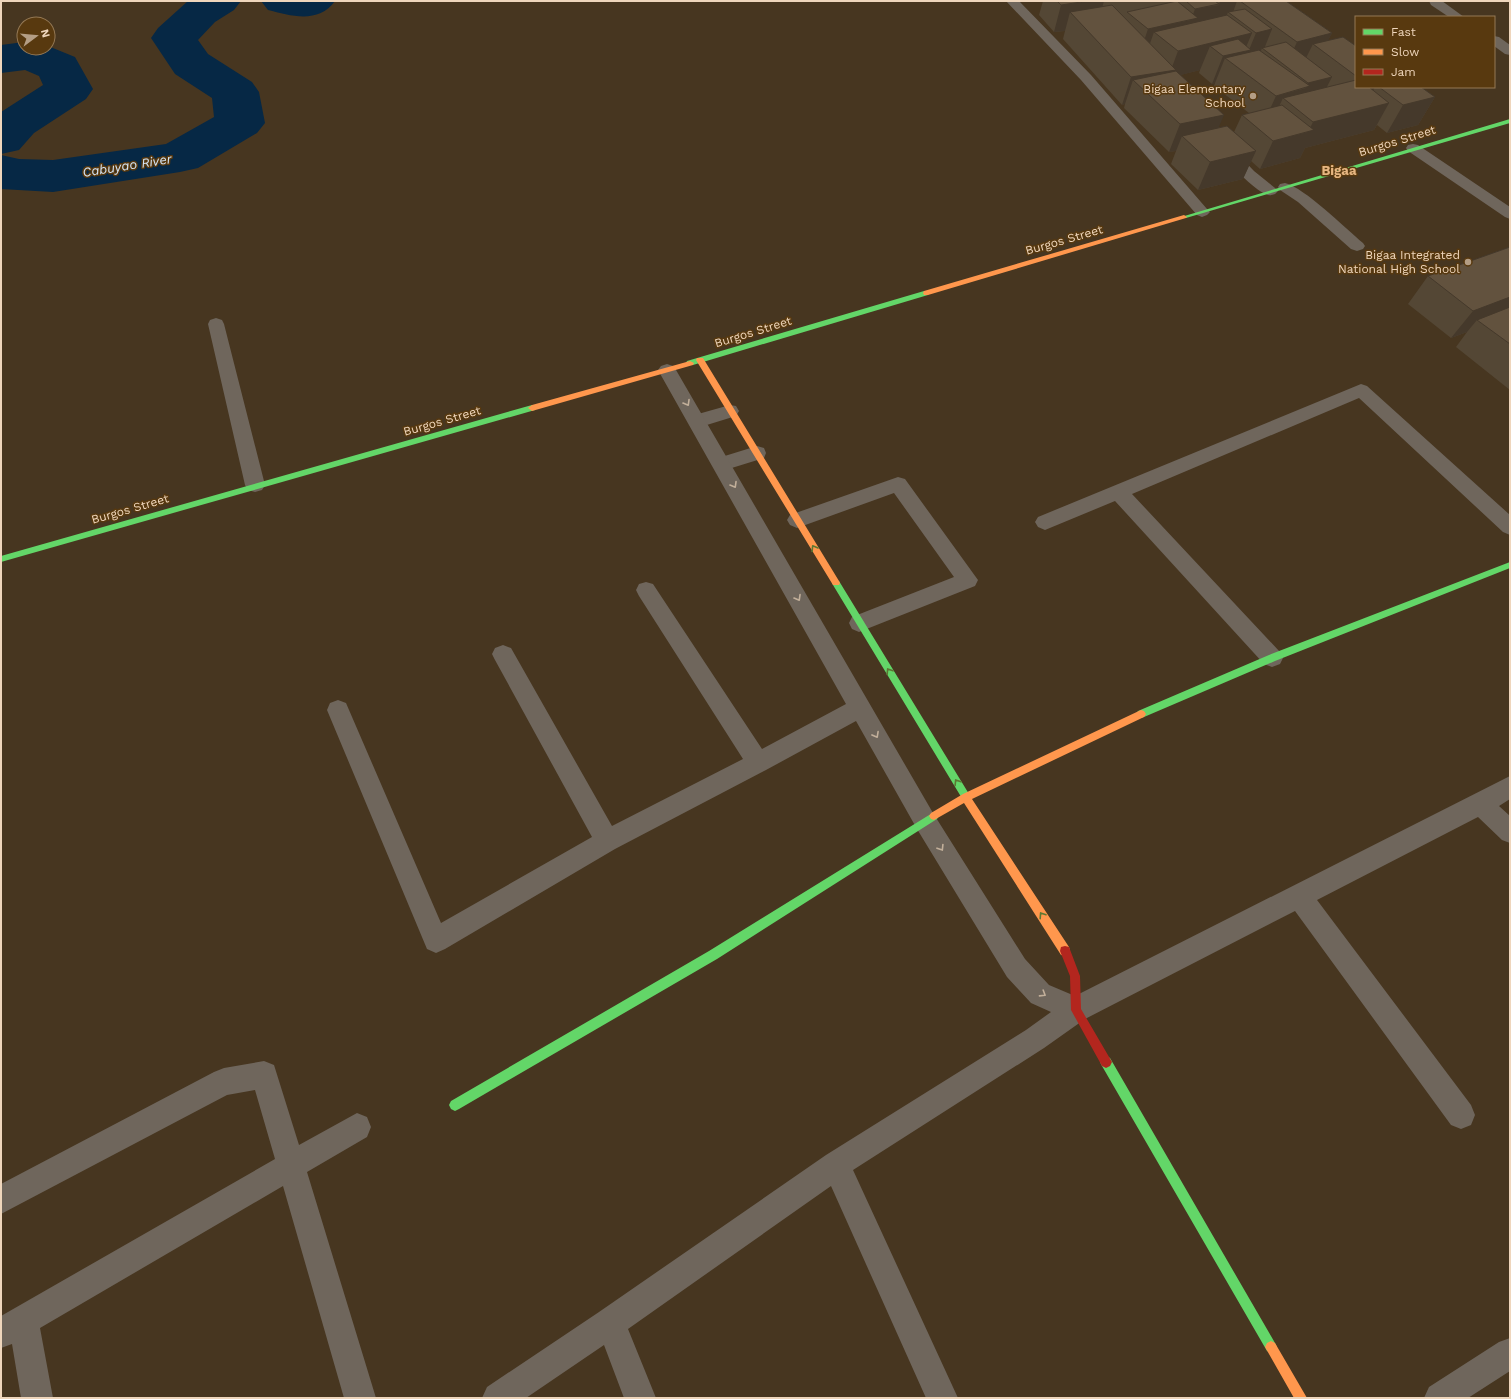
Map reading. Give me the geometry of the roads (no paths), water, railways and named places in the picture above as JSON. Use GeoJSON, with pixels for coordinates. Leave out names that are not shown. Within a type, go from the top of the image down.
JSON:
{"type":"FeatureCollection","features":[{"type":"Feature","properties":{"kind":"street"},"geometry":{"type":"LineString","coordinates":[[1012,1],[1038,26],[1085,78],[1202,212]]}},
{"type":"Feature","properties":{"kind":"street"},"geometry":{"type":"LineString","coordinates":[[1435,2],[1456,16]]}},
{"type":"Feature","properties":{"kind":"street"},"geometry":{"type":"LineString","coordinates":[[1495,41],[1510,51]]}},
{"type":"Feature","properties":{"kind":"street","name":"Burgos Street"},"geometry":{"type":"LineString","coordinates":[[1,559],[667,370],[1413,148],[1510,121]]}},
{"type":"Feature","properties":{"kind":"street"},"geometry":{"type":"LineString","coordinates":[[1216,140],[1249,174],[1270,191]]}},
{"type":"Feature","properties":{"kind":"street"},"geometry":{"type":"LineString","coordinates":[[1413,148],[1510,214]]}},
{"type":"Feature","properties":{"kind":"street"},"geometry":{"type":"LineString","coordinates":[[1285,187],[1303,200],[1357,246]]}},
{"type":"Feature","properties":{"kind":"street"},"geometry":{"type":"LineString","coordinates":[[216,324],[255,486]]}},
{"type":"Feature","properties":{"kind":"street"},"geometry":{"type":"LineString","coordinates":[[700,360],[966,797],[1064,948],[1075,976],[1076,1010],[1301,1398]]}},
{"type":"Feature","properties":{"kind":"street"},"geometry":{"type":"LineString","coordinates":[[667,370],[697,420],[924,821],[1016,968],[1040,994],[1076,1010]]}},
{"type":"Feature","properties":{"kind":"street"},"geometry":{"type":"LineString","coordinates":[[1045,522],[1362,390],[1510,527]]}},
{"type":"Feature","properties":{"kind":"street"},"geometry":{"type":"LineString","coordinates":[[697,420],[730,411]]}},
{"type":"Feature","properties":{"kind":"street"},"geometry":{"type":"LineString","coordinates":[[722,464],[757,453]]}},
{"type":"Feature","properties":{"kind":"street"},"geometry":{"type":"LineString","coordinates":[[797,520],[898,484],[968,580],[860,623]]}},
{"type":"Feature","properties":{"kind":"street"},"geometry":{"type":"LineString","coordinates":[[1118,491],[1272,658]]}},
{"type":"Feature","properties":{"kind":"street"},"geometry":{"type":"LineString","coordinates":[[455,1105],[713,955],[924,821],[966,797],[1152,709],[1272,658],[1510,565]]}},
{"type":"Feature","properties":{"kind":"street"},"geometry":{"type":"LineString","coordinates":[[646,590],[758,763]]}},
{"type":"Feature","properties":{"kind":"street"},"geometry":{"type":"LineString","coordinates":[[503,654],[607,842]]}},
{"type":"Feature","properties":{"kind":"street"},"geometry":{"type":"LineString","coordinates":[[338,710],[436,940],[607,842],[758,763],[860,707]]}},
{"type":"Feature","properties":{"kind":"street"},"geometry":{"type":"LineString","coordinates":[[498,1398],[610,1323],[836,1165],[1035,1039],[1076,1010],[1481,804],[1510,787]]}},
{"type":"Feature","properties":{"kind":"street"},"geometry":{"type":"LineString","coordinates":[[1481,804],[1510,832]]}},
{"type":"Feature","properties":{"kind":"street"},"geometry":{"type":"LineString","coordinates":[[1299,896],[1461,1115]]}},
{"type":"Feature","properties":{"kind":"street"},"geometry":{"type":"LineString","coordinates":[[1,1200],[224,1082],[264,1075],[360,1398]]}},
{"type":"Feature","properties":{"kind":"street"},"geometry":{"type":"LineString","coordinates":[[37,1398],[12,1326],[357,1127]]}},
{"type":"Feature","properties":{"kind":"street"},"geometry":{"type":"LineString","coordinates":[[836,1165],[942,1398]]}},
{"type":"Feature","properties":{"kind":"street"},"geometry":{"type":"LineString","coordinates":[[610,1323],[640,1398]]}},
{"type":"Feature","properties":{"kind":"street"},"geometry":{"type":"LineString","coordinates":[[1440,1398],[1510,1353]]}},
{"type":"Feature","properties":{"kind":"waterway","name":"Cabuyao River"},"geometry":{"type":"LineString","coordinates":[[1,170],[4,174],[53,176],[180,157],[240,123],[235,92],[191,64],[174,38],[199,13],[219,1]]}},
{"type":"Feature","properties":{"kind":"waterway","name":"Cabuyao River"},"geometry":{"type":"LineString","coordinates":[[283,1],[304,4],[313,1]]}},
{"type":"Feature","properties":{"kind":"waterway","name":"Cabuyao River"},"geometry":{"type":"LineString","coordinates":[[1,59],[31,55],[58,67],[69,89],[17,123],[1,139]]}},
{"type":"Feature","properties":{"kind":"place","name":"Bigaa Elementary School"},"geometry":{"type":"Point","coordinates":[1253,96]}},
{"type":"Feature","properties":{"kind":"place","name":"Bigaa Integrated National High School"},"geometry":{"type":"Point","coordinates":[1468,262]}},
{"type":"Feature","properties":{"kind":"district","name":"Bigaa"},"geometry":{"type":"Point","coordinates":[1339,170]}}]}
